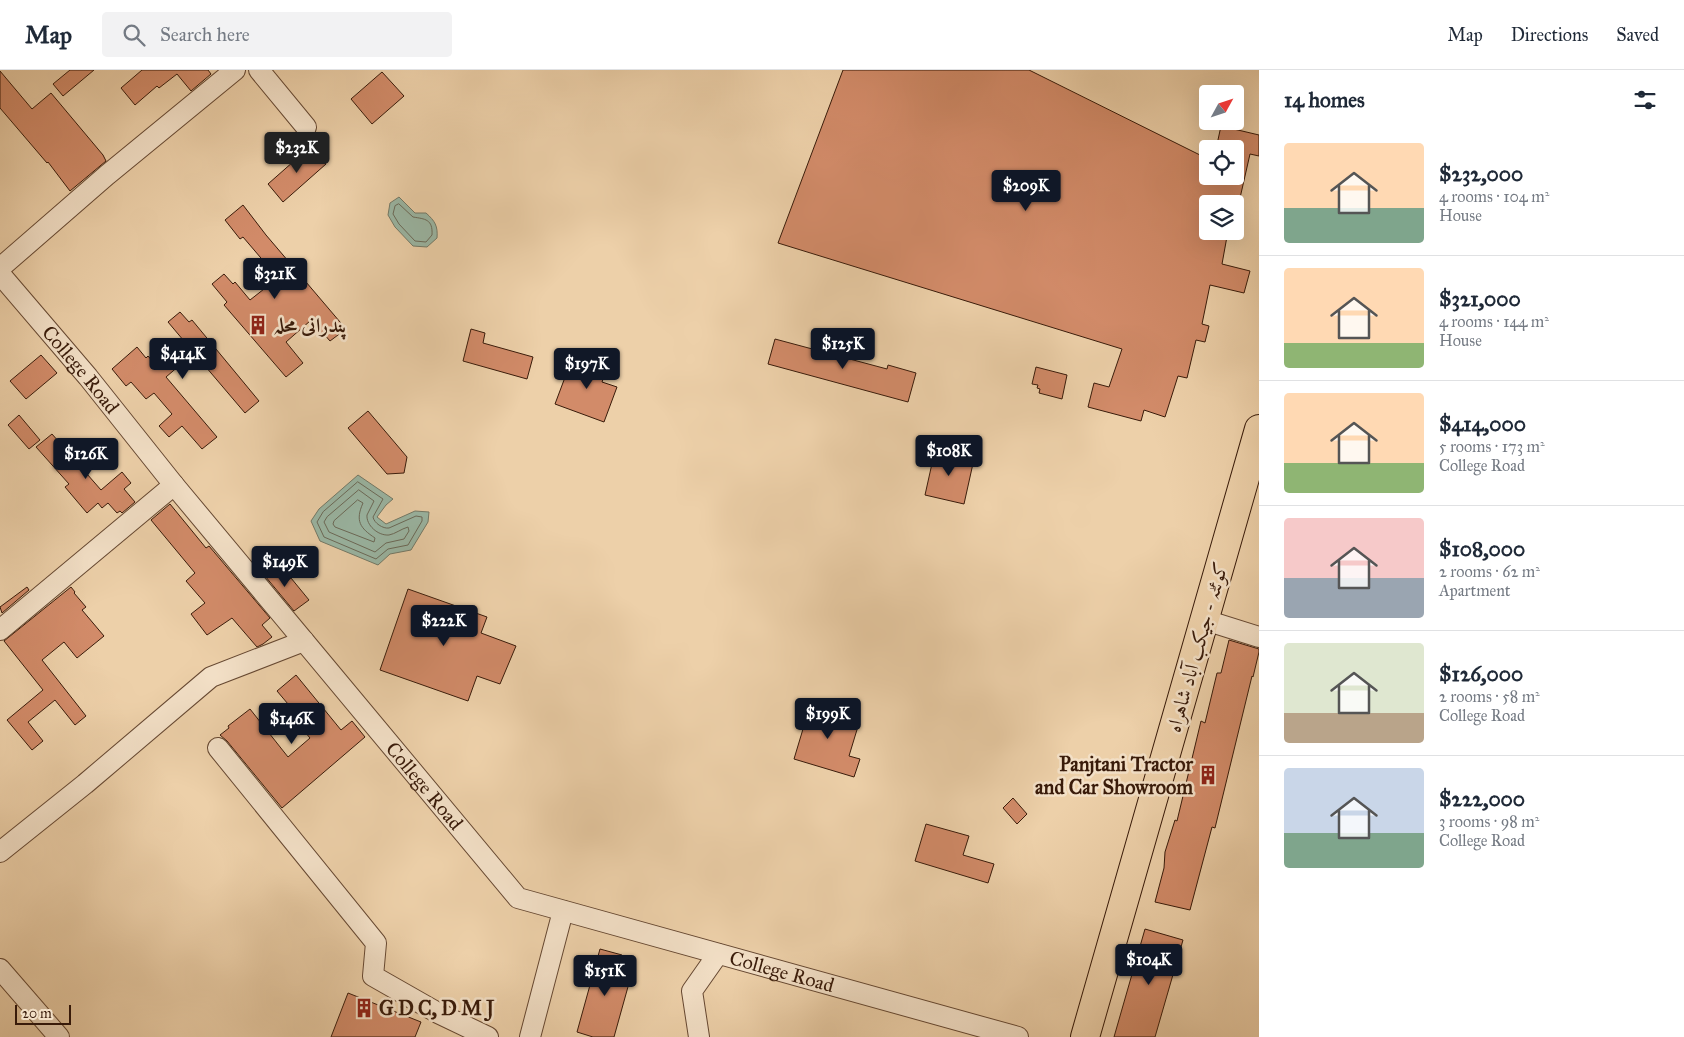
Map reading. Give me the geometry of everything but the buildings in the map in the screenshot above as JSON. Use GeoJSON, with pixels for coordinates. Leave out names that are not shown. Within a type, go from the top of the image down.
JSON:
{"type":"FeatureCollection","features":[{"type":"Feature","properties":{"kind":"highway","name":"کوئٹہ - جیکب آباد شاہراہ"},"geometry":{"type":"LineString","coordinates":[[1085,1037],[1258,438]]}},
{"type":"Feature","properties":{"kind":"street"},"geometry":{"type":"LineString","coordinates":[[0,268],[100,181],[235,70]]}},
{"type":"Feature","properties":{"kind":"street"},"geometry":{"type":"LineString","coordinates":[[259,70],[306,127]]}},
{"type":"Feature","properties":{"kind":"street","name":"College Road"},"geometry":{"type":"LineString","coordinates":[[0,274],[88,377],[174,485],[518,898],[1018,1037]]}},
{"type":"Feature","properties":{"kind":"street"},"geometry":{"type":"LineString","coordinates":[[0,630],[174,485]]}},
{"type":"Feature","properties":{"kind":"street"},"geometry":{"type":"LineString","coordinates":[[1205,620],[1259,637]]}},
{"type":"Feature","properties":{"kind":"street"},"geometry":{"type":"LineString","coordinates":[[0,852],[211,677],[304,641]]}},
{"type":"Feature","properties":{"kind":"street"},"geometry":{"type":"LineString","coordinates":[[218,748],[376,944],[373,976],[438,1013],[488,1037]]}},
{"type":"Feature","properties":{"kind":"street"},"geometry":{"type":"LineString","coordinates":[[530,1037],[563,911]]}},
{"type":"Feature","properties":{"kind":"street"},"geometry":{"type":"LineString","coordinates":[[699,1037],[692,991],[718,954]]}},
{"type":"Feature","properties":{"kind":"street"},"geometry":{"type":"LineString","coordinates":[[0,969],[59,1037]]}},
{"type":"Feature","properties":{"kind":"water"},"geometry":{"type":"Polygon","coordinates":[[[399,197],[415,213],[426,213],[435,224],[437,238],[427,247],[413,246],[395,227],[388,215],[390,203],[399,197]]]}},
{"type":"Feature","properties":{"kind":"water"},"geometry":{"type":"Polygon","coordinates":[[[358,475],[393,499],[377,517],[386,524],[415,511],[429,512],[428,522],[411,550],[390,554],[378,565],[320,541],[311,521],[319,509],[358,475]]]}},
{"type":"Feature","properties":{"kind":"place","name":"پندرانی محلہ"},"geometry":{"type":"Point","coordinates":[258,325]}},
{"type":"Feature","properties":{"kind":"place","name":"Panjtani Tractor and Car Showroom"},"geometry":{"type":"Point","coordinates":[1208,775]}},
{"type":"Feature","properties":{"kind":"place","name":"G D C, D M J"},"geometry":{"type":"Point","coordinates":[364,1008]}}]}
